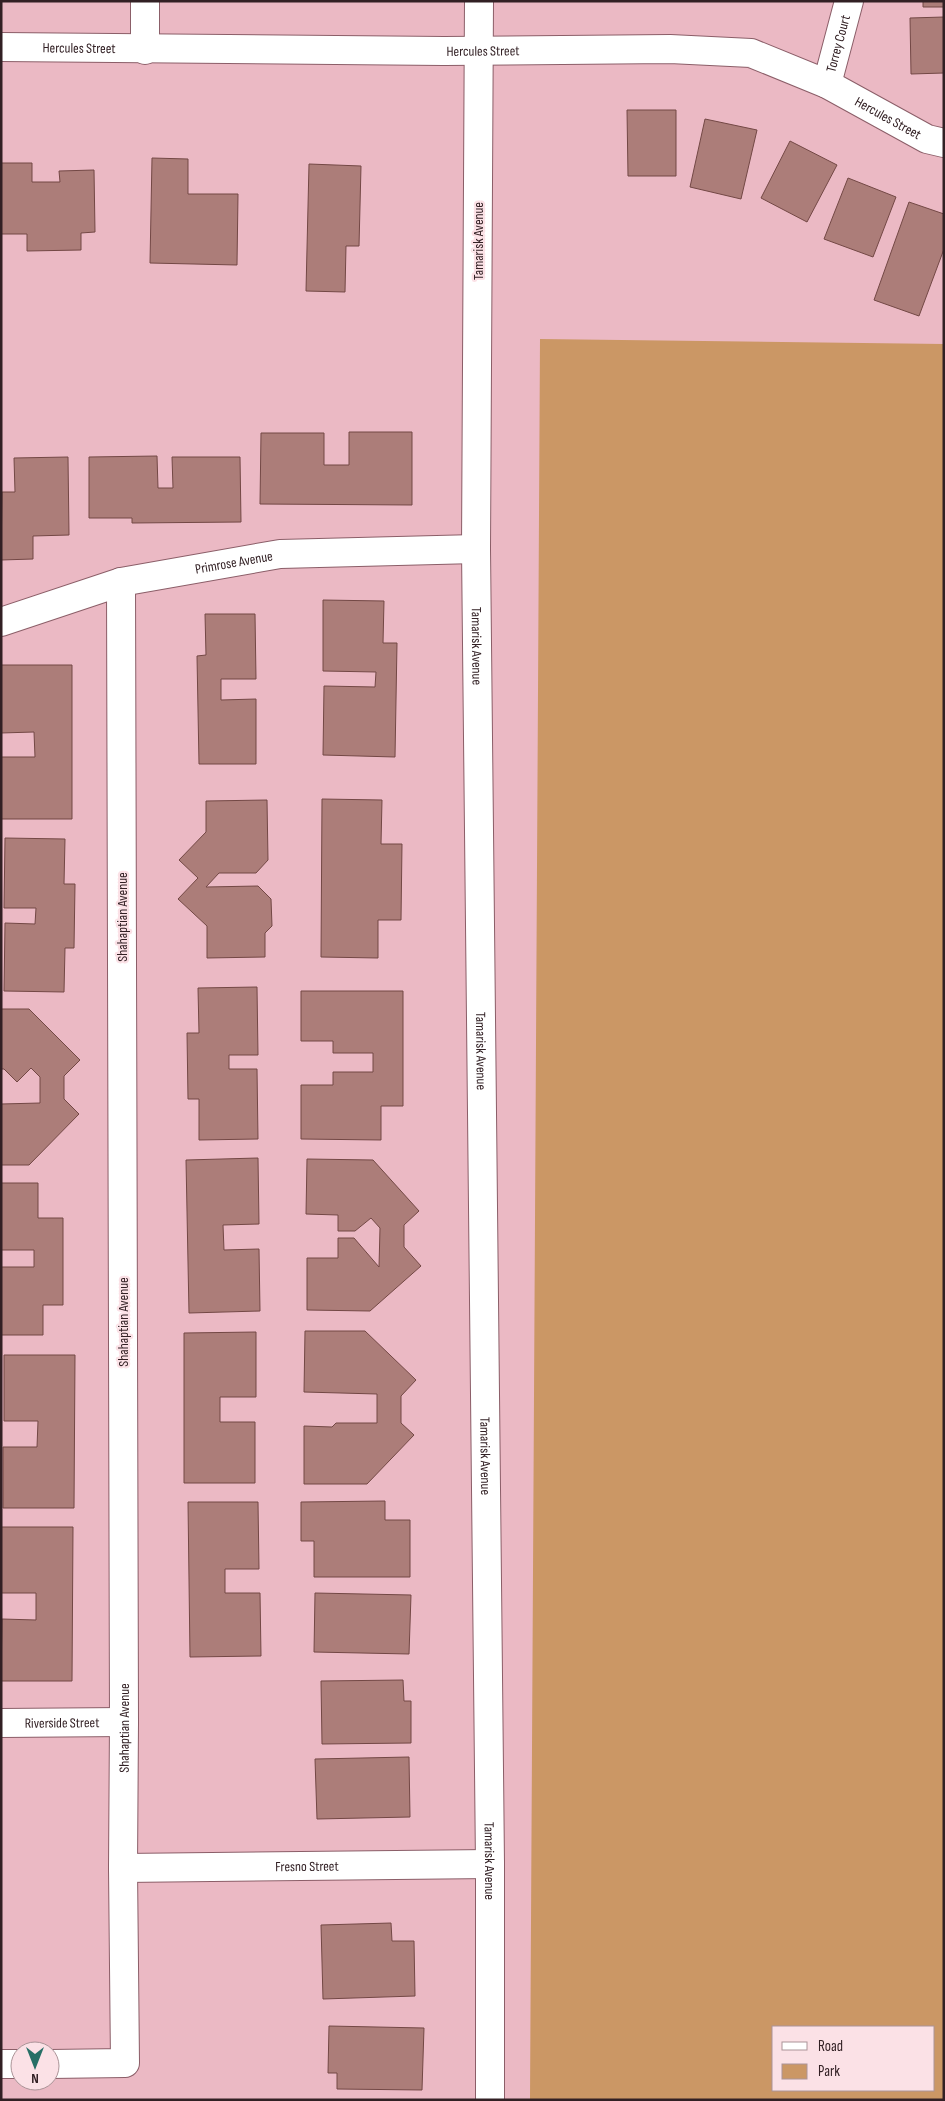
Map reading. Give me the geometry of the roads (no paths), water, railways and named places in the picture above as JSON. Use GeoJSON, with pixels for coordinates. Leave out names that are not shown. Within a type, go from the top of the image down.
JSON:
{"type":"FeatureCollection","features":[{"type":"Feature","properties":{"kind":"street"},"geometry":{"type":"LineString","coordinates":[[145,1],[145,50]]}},
{"type":"Feature","properties":{"kind":"street","name":"Tamarisk Avenue"},"geometry":{"type":"LineString","coordinates":[[479,1],[476,549],[490,1864],[490,2100]]}},
{"type":"Feature","properties":{"kind":"street","name":"Torrey Court"},"geometry":{"type":"LineString","coordinates":[[827,84],[849,1]]}},
{"type":"Feature","properties":{"kind":"street","name":"Hercules Street"},"geometry":{"type":"LineString","coordinates":[[1,47],[145,50],[480,51],[670,49],[751,54],[827,84],[927,139],[944,143]]}},
{"type":"Feature","properties":{"kind":"street","name":"Primrose Avenue"},"geometry":{"type":"LineString","coordinates":[[1,622],[121,582],[280,554],[476,549]]}},
{"type":"Feature","properties":{"kind":"street","name":"Shahaptian Avenue"},"geometry":{"type":"LineString","coordinates":[[60,2064],[125,2063],[122,1868],[124,1722],[121,582]]}},
{"type":"Feature","properties":{"kind":"street","name":"Riverside Street"},"geometry":{"type":"LineString","coordinates":[[1,1723],[124,1722]]}},
{"type":"Feature","properties":{"kind":"street","name":"Fresno Street"},"geometry":{"type":"LineString","coordinates":[[122,1868],[490,1864]]}}]}
